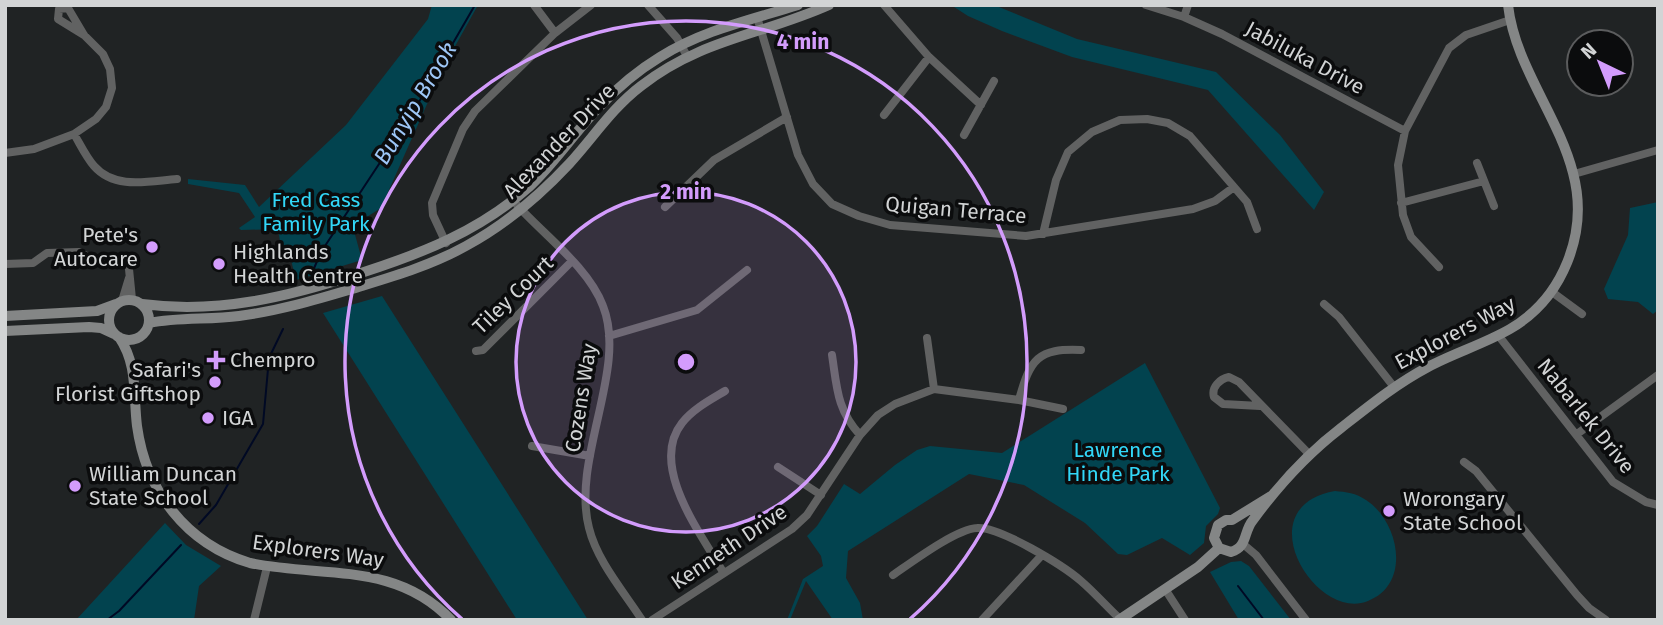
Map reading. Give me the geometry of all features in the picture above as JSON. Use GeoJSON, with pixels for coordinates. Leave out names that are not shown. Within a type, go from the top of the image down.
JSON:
{"type":"FeatureCollection","features":[{"type":"Feature","properties":{"kind":"main road","name":"Alexander Drive"},"geometry":{"type":"LineString","coordinates":[[5,316],[97,311],[128,302],[181,308],[221,307],[269,299],[337,281],[446,243],[487,220],[513,200],[547,169],[619,87],[649,64],[681,45],[713,31],[798,5]]}},
{"type":"Feature","properties":{"kind":"main road","name":"Alexander Drive"},"geometry":{"type":"LineString","coordinates":[[149,323],[177,319],[228,318],[305,304],[424,266],[476,241],[521,210],[570,163],[616,107],[653,77],[687,56],[724,40],[829,5]]}},
{"type":"Feature","properties":{"kind":"main road","name":"Explorers Way"},"geometry":{"type":"LineString","coordinates":[[1243,544],[1245,530],[1271,496],[1310,455],[1394,387],[1430,366],[1498,335],[1531,313],[1552,292],[1568,262],[1575,238],[1578,208],[1574,174],[1521,53],[1508,5]]}},
{"type":"Feature","properties":{"kind":"main road"},"geometry":{"type":"LineString","coordinates":[[5,331],[89,327],[100,328],[117,336],[128,340],[141,336],[149,323],[148,312],[128,302],[112,310],[109,321],[117,336]]}},
{"type":"Feature","properties":{"kind":"main road","name":"Explorers Way"},"geometry":{"type":"LineString","coordinates":[[117,336],[128,351],[133,365],[137,424],[152,478],[181,523],[199,539],[232,557],[267,566],[389,580],[420,594],[451,620]]}},
{"type":"Feature","properties":{"kind":"main road","name":"Explorers Way"},"geometry":{"type":"LineString","coordinates":[[133,365],[141,336]]}},
{"type":"Feature","properties":{"kind":"main road","name":"Explorers Way"},"geometry":{"type":"LineString","coordinates":[[1219,548],[1214,538],[1217,527],[1271,496]]}},
{"type":"Feature","properties":{"kind":"main road"},"geometry":{"type":"LineString","coordinates":[[1232,520],[1245,530]]}},
{"type":"Feature","properties":{"kind":"main road"},"geometry":{"type":"LineString","coordinates":[[1120,619],[1207,560],[1219,548],[1231,552],[1243,544]]}},
{"type":"Feature","properties":{"kind":"street"},"geometry":{"type":"LineString","coordinates":[[534,5],[555,33]]}},
{"type":"Feature","properties":{"kind":"street"},"geometry":{"type":"LineString","coordinates":[[446,243],[433,215],[432,203],[463,129],[475,111],[555,33],[591,5]]}},
{"type":"Feature","properties":{"kind":"street"},"geometry":{"type":"LineString","coordinates":[[649,5],[687,56]]}},
{"type":"Feature","properties":{"kind":"street"},"geometry":{"type":"LineString","coordinates":[[884,5],[929,57],[981,105]]}},
{"type":"Feature","properties":{"kind":"street","name":"Jabiluka Drive"},"geometry":{"type":"LineString","coordinates":[[1146,5],[1184,17],[1251,49],[1405,131]]}},
{"type":"Feature","properties":{"kind":"street"},"geometry":{"type":"LineString","coordinates":[[1184,17],[1188,5]]}},
{"type":"Feature","properties":{"kind":"street","name":"Quigan Terrace"},"geometry":{"type":"LineString","coordinates":[[757,18],[798,155],[813,184],[832,204],[859,216],[890,225],[1026,236],[1193,209],[1215,201],[1234,187]]}},
{"type":"Feature","properties":{"kind":"street"},"geometry":{"type":"LineString","coordinates":[[1439,267],[1411,237],[1401,203],[1398,165],[1405,131],[1449,48],[1466,35],[1510,20]]}},
{"type":"Feature","properties":{"kind":"street"},"geometry":{"type":"LineString","coordinates":[[5,153],[34,149],[74,134],[102,113],[111,88],[107,61],[84,35]]}},
{"type":"Feature","properties":{"kind":"street"},"geometry":{"type":"LineString","coordinates":[[884,115],[929,57]]}},
{"type":"Feature","properties":{"kind":"street"},"geometry":{"type":"LineString","coordinates":[[964,135],[994,81]]}},
{"type":"Feature","properties":{"kind":"street"},"geometry":{"type":"LineString","coordinates":[[666,206],[714,160],[787,117]]}},
{"type":"Feature","properties":{"kind":"street"},"geometry":{"type":"LineString","coordinates":[[1043,234],[1056,180],[1068,152],[1091,132],[1120,120],[1147,119],[1168,123],[1190,136],[1247,202],[1257,229]]}},
{"type":"Feature","properties":{"kind":"street"},"geometry":{"type":"LineString","coordinates":[[74,134],[93,166],[107,178],[123,182],[177,179]]}},
{"type":"Feature","properties":{"kind":"street"},"geometry":{"type":"LineString","coordinates":[[1574,174],[1658,149]]}},
{"type":"Feature","properties":{"kind":"street"},"geometry":{"type":"LineString","coordinates":[[1477,163],[1494,206]]}},
{"type":"Feature","properties":{"kind":"street"},"geometry":{"type":"LineString","coordinates":[[1401,203],[1484,181]]}},
{"type":"Feature","properties":{"kind":"street","name":"Cozens Way"},"geometry":{"type":"LineString","coordinates":[[513,200],[572,261],[592,285],[603,306],[609,352],[590,456],[585,501],[589,528],[603,560],[642,620]]}},
{"type":"Feature","properties":{"kind":"street"},"geometry":{"type":"LineString","coordinates":[[5,264],[33,263],[47,253],[79,251],[95,260],[128,259],[128,302]]}},
{"type":"Feature","properties":{"kind":"street","name":"Tiley Court"},"geometry":{"type":"LineString","coordinates":[[476,351],[483,350],[572,261]]}},
{"type":"Feature","properties":{"kind":"street"},"geometry":{"type":"LineString","coordinates":[[609,336],[697,310],[747,270]]}},
{"type":"Feature","properties":{"kind":"street"},"geometry":{"type":"LineString","coordinates":[[1552,292],[1582,314]]}},
{"type":"Feature","properties":{"kind":"street"},"geometry":{"type":"LineString","coordinates":[[1324,304],[1339,317],[1394,387]]}},
{"type":"Feature","properties":{"kind":"street","name":"Nabarlek Drive"},"geometry":{"type":"LineString","coordinates":[[1498,335],[1613,482],[1646,502],[1658,505]]}},
{"type":"Feature","properties":{"kind":"street"},"geometry":{"type":"LineString","coordinates":[[928,338],[933,389]]}},
{"type":"Feature","properties":{"kind":"street"},"geometry":{"type":"LineString","coordinates":[[1019,400],[1030,368],[1041,357],[1057,349],[1081,350]]}},
{"type":"Feature","properties":{"kind":"street"},"geometry":{"type":"LineString","coordinates":[[832,355],[841,407],[846,420],[860,436]]}},
{"type":"Feature","properties":{"kind":"street"},"geometry":{"type":"LineString","coordinates":[[1577,434],[1658,375]]}},
{"type":"Feature","properties":{"kind":"street"},"geometry":{"type":"LineString","coordinates":[[1260,406],[1223,404],[1214,397],[1215,387],[1219,381],[1229,377],[1239,382],[1310,455]]}},
{"type":"Feature","properties":{"kind":"street","name":"Kenneth Drive"},"geometry":{"type":"LineString","coordinates":[[652,620],[792,529],[807,515],[860,436],[878,415],[895,404],[933,389],[1019,400],[1063,409]]}},
{"type":"Feature","properties":{"kind":"street"},"geometry":{"type":"LineString","coordinates":[[723,572],[680,498],[672,467],[673,442],[680,426],[693,412],[725,391]]}},
{"type":"Feature","properties":{"kind":"street"},"geometry":{"type":"LineString","coordinates":[[532,446],[590,456]]}},
{"type":"Feature","properties":{"kind":"street"},"geometry":{"type":"LineString","coordinates":[[1464,462],[1476,471],[1577,595],[1606,620]]}},
{"type":"Feature","properties":{"kind":"street"},"geometry":{"type":"LineString","coordinates":[[778,467],[821,495]]}},
{"type":"Feature","properties":{"kind":"street"},"geometry":{"type":"LineString","coordinates":[[893,575],[961,532],[977,527],[991,529],[1042,555],[1080,580],[1120,619]]}},
{"type":"Feature","properties":{"kind":"street"},"geometry":{"type":"LineString","coordinates":[[1243,544],[1256,555],[1306,620]]}},
{"type":"Feature","properties":{"kind":"street"},"geometry":{"type":"LineString","coordinates":[[982,620],[1042,555]]}},
{"type":"Feature","properties":{"kind":"street"},"geometry":{"type":"LineString","coordinates":[[254,620],[267,566]]}},
{"type":"Feature","properties":{"kind":"street"},"geometry":{"type":"LineString","coordinates":[[1165,589],[1185,620]]}},
{"type":"Feature","properties":{"kind":"green space","name":"Fred Cass Family Park"},"geometry":{"type":"Polygon","coordinates":[[[432,5],[478,5],[443,68],[381,208],[365,218],[354,231],[362,260],[296,280],[289,252],[282,254],[278,229],[241,230],[239,228],[255,217],[239,193],[188,184],[188,179],[245,185],[259,207],[346,125],[428,19],[432,5]]]}},
{"type":"Feature","properties":{"kind":"green space"},"geometry":{"type":"Polygon","coordinates":[[[951,5],[994,5],[1077,39],[1216,72],[1280,135],[1324,192],[1314,210],[1208,90],[1072,57],[1002,31],[951,5]]]}},
{"type":"Feature","properties":{"kind":"green space"},"geometry":{"type":"Polygon","coordinates":[[[1658,202],[1658,310],[1653,314],[1638,302],[1608,299],[1604,289],[1628,235],[1630,208],[1658,202]]]}},
{"type":"Feature","properties":{"kind":"green space"},"geometry":{"type":"Polygon","coordinates":[[[382,296],[588,620],[517,620],[323,313],[382,296]]]}},
{"type":"Feature","properties":{"kind":"green space","name":"Lawrence Hinde Park"},"geometry":{"type":"Polygon","coordinates":[[[1145,363],[1220,508],[1218,514],[1206,526],[1204,543],[1190,555],[1162,538],[1127,555],[1118,554],[1085,523],[1024,485],[969,474],[848,551],[846,578],[860,603],[863,620],[833,620],[806,581],[790,620],[787,620],[803,579],[823,566],[821,556],[807,536],[817,526],[844,484],[860,494],[895,465],[917,450],[930,446],[1002,453],[1145,363]]]}},
{"type":"Feature","properties":{"kind":"green space"},"geometry":{"type":"Polygon","coordinates":[[[1335,491],[1355,494],[1366,500],[1386,522],[1393,537],[1396,552],[1391,581],[1382,593],[1368,601],[1348,603],[1328,595],[1311,580],[1298,560],[1292,539],[1295,518],[1308,501],[1335,491]]]}},
{"type":"Feature","properties":{"kind":"green space"},"geometry":{"type":"Polygon","coordinates":[[[165,523],[186,545],[221,566],[199,586],[194,620],[76,620],[165,523]]]}},
{"type":"Feature","properties":{"kind":"green space"},"geometry":{"type":"Polygon","coordinates":[[[1241,561],[1249,566],[1291,620],[1239,620],[1210,572],[1231,562],[1241,561]]]}},
{"type":"Feature","properties":{"kind":"waterway","name":"Bunyip Brook"},"geometry":{"type":"LineString","coordinates":[[312,273],[321,252],[412,114],[475,5]]}},
{"type":"Feature","properties":{"kind":"waterway","name":"Bunyip Brook"},"geometry":{"type":"LineString","coordinates":[[199,524],[216,505],[263,424],[269,358],[283,329]]}},
{"type":"Feature","properties":{"kind":"waterway","name":"Bunyip Brook"},"geometry":{"type":"LineString","coordinates":[[107,620],[119,611],[181,545]]}},
{"type":"Feature","properties":{"kind":"waterway"},"geometry":{"type":"LineString","coordinates":[[1238,586],[1264,620]]}},
{"type":"Feature","properties":{"kind":"place","name":"Pete's Autocare"},"geometry":{"type":"Point","coordinates":[152,247]}},
{"type":"Feature","properties":{"kind":"place","name":"Highlands Health Centre"},"geometry":{"type":"Point","coordinates":[219,264]}},
{"type":"Feature","properties":{"kind":"place","name":"Chempro"},"geometry":{"type":"Point","coordinates":[216,360]}},
{"type":"Feature","properties":{"kind":"place","name":"Safari's Florist Giftshop"},"geometry":{"type":"Point","coordinates":[215,382]}},
{"type":"Feature","properties":{"kind":"place","name":"IGA"},"geometry":{"type":"Point","coordinates":[208,418]}},
{"type":"Feature","properties":{"kind":"place","name":"William Duncan State School"},"geometry":{"type":"Point","coordinates":[75,486]}},
{"type":"Feature","properties":{"kind":"place","name":"Worongary State School"},"geometry":{"type":"Point","coordinates":[1389,511]}}]}
